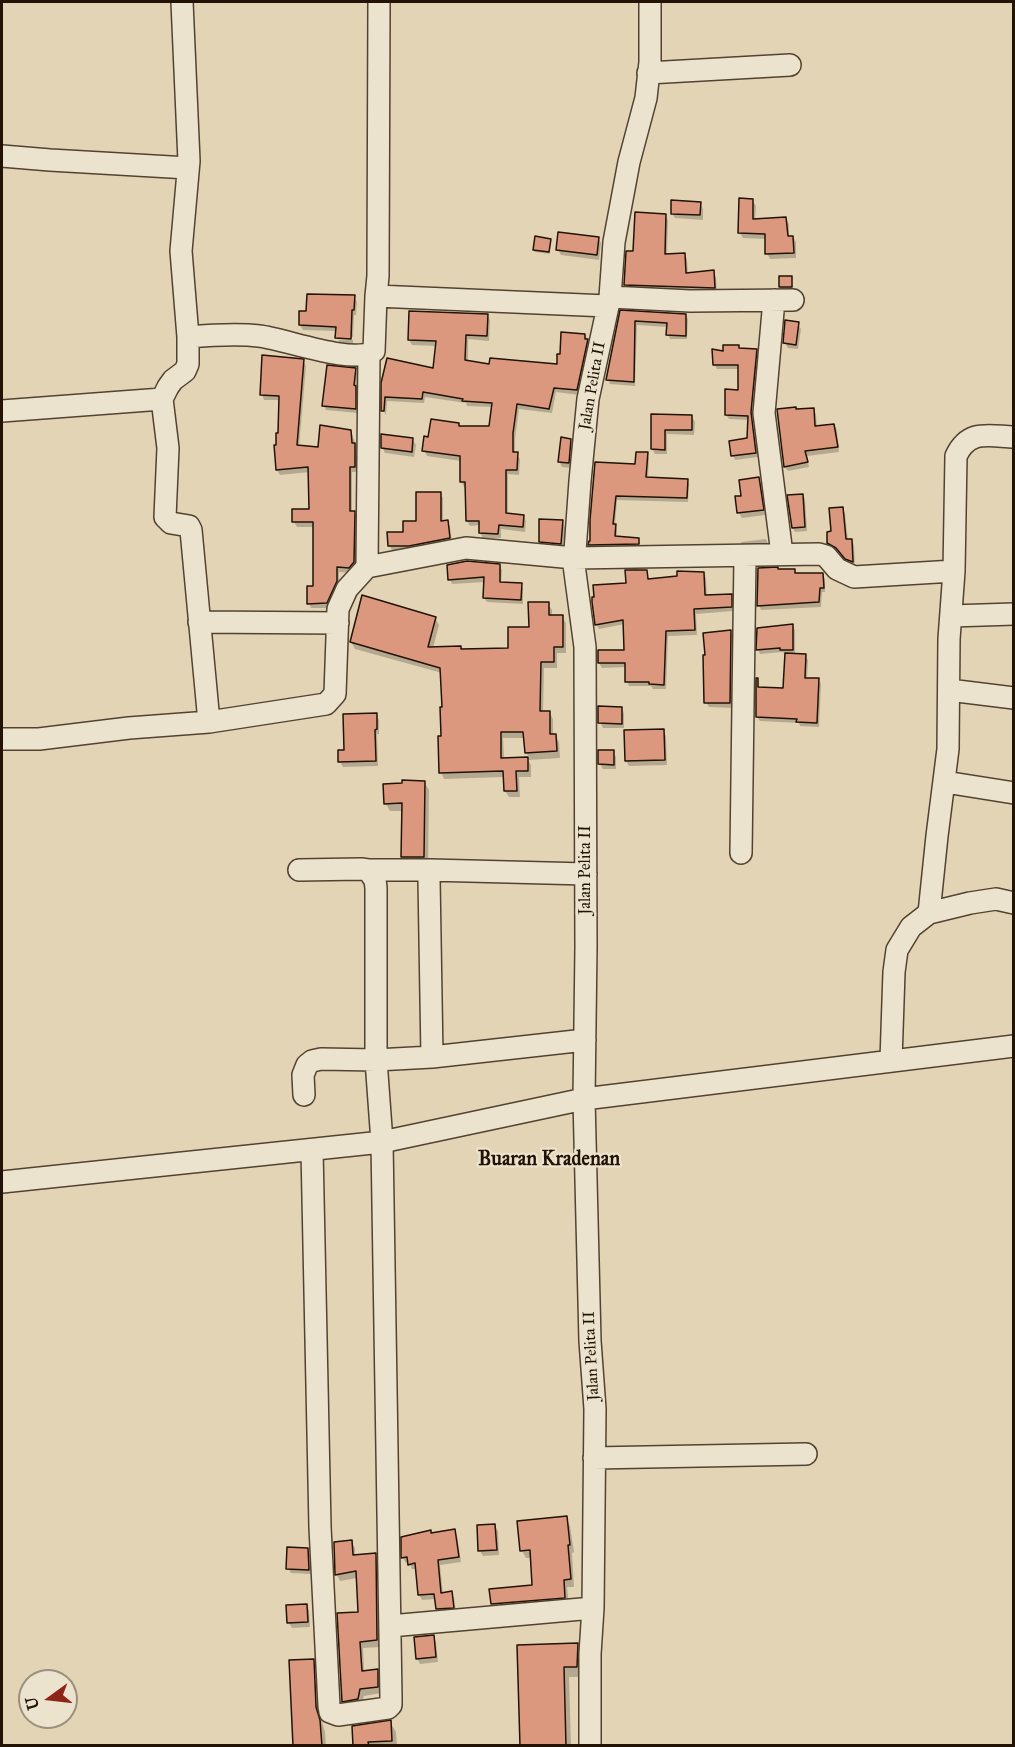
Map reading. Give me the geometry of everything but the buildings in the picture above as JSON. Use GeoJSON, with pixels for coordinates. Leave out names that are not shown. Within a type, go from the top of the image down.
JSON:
{"type":"FeatureCollection","features":[{"type":"Feature","properties":{"kind":"street"},"geometry":{"type":"LineString","coordinates":[[182,2],[188,168],[181,251],[188,364],[185,371],[173,380],[162,399],[168,448],[165,517],[171,523],[189,526],[191,530],[209,722]]}},
{"type":"Feature","properties":{"kind":"street"},"geometry":{"type":"LineString","coordinates":[[188,337],[258,336],[328,352],[363,356],[374,351],[378,276],[378,2]]}},
{"type":"Feature","properties":{"kind":"street","name":"Jalan Pelita II"},"geometry":{"type":"LineString","coordinates":[[590,1746],[595,1409],[590,1341],[584,1099],[585,647],[574,558],[588,399],[609,302],[614,242],[629,162],[646,98],[650,2]]}},
{"type":"Feature","properties":{"kind":"street"},"geometry":{"type":"LineString","coordinates":[[648,73],[790,65]]}},
{"type":"Feature","properties":{"kind":"street"},"geometry":{"type":"LineString","coordinates":[[2,156],[188,168]]}},
{"type":"Feature","properties":{"kind":"street"},"geometry":{"type":"LineString","coordinates":[[376,296],[609,302],[784,300],[764,413],[782,554]]}},
{"type":"Feature","properties":{"kind":"street"},"geometry":{"type":"LineString","coordinates":[[367,567],[369,354]]}},
{"type":"Feature","properties":{"kind":"street"},"geometry":{"type":"LineString","coordinates":[[2,411],[162,399]]}},
{"type":"Feature","properties":{"kind":"street"},"geometry":{"type":"LineString","coordinates":[[929,913],[948,749],[949,639],[954,571],[956,456],[961,446],[975,436],[1014,437]]}},
{"type":"Feature","properties":{"kind":"street"},"geometry":{"type":"LineString","coordinates":[[2,739],[39,739],[129,728],[209,722],[320,706],[329,702],[335,694],[338,609],[347,589],[367,567],[466,548],[574,558],[824,554],[837,569],[854,577],[954,571]]}},
{"type":"Feature","properties":{"kind":"street"},"geometry":{"type":"LineString","coordinates":[[741,852],[745,556]]}},
{"type":"Feature","properties":{"kind":"street"},"geometry":{"type":"LineString","coordinates":[[951,616],[1014,614]]}},
{"type":"Feature","properties":{"kind":"street"},"geometry":{"type":"LineString","coordinates":[[199,622],[338,623]]}},
{"type":"Feature","properties":{"kind":"street"},"geometry":{"type":"LineString","coordinates":[[949,690],[1014,698]]}},
{"type":"Feature","properties":{"kind":"street"},"geometry":{"type":"LineString","coordinates":[[945,782],[1014,793]]}},
{"type":"Feature","properties":{"kind":"street"},"geometry":{"type":"LineString","coordinates":[[299,870],[361,868],[368,870],[586,874]]}},
{"type":"Feature","properties":{"kind":"street"},"geometry":{"type":"LineString","coordinates":[[312,1150],[320,1527],[329,1706],[333,1715],[388,1708],[391,1705],[382,1142],[376,1060],[376,888],[375,880],[368,870]]}},
{"type":"Feature","properties":{"kind":"street"},"geometry":{"type":"LineString","coordinates":[[430,870],[432,1057]]}},
{"type":"Feature","properties":{"kind":"street"},"geometry":{"type":"LineString","coordinates":[[896,1060],[894,972],[897,950],[911,927],[929,913],[970,903],[996,899],[1014,903]]}},
{"type":"Feature","properties":{"kind":"street"},"geometry":{"type":"LineString","coordinates":[[303,1095],[303,1075],[307,1065],[321,1059],[376,1060],[432,1057],[585,1040]]}},
{"type":"Feature","properties":{"kind":"street"},"geometry":{"type":"LineString","coordinates":[[2,1182],[382,1142],[584,1099],[1014,1046]]}},
{"type":"Feature","properties":{"kind":"street"},"geometry":{"type":"LineString","coordinates":[[594,1458],[806,1454]]}},
{"type":"Feature","properties":{"kind":"street"},"geometry":{"type":"LineString","coordinates":[[390,1626],[593,1608]]}},
{"type":"Feature","properties":{"kind":"district","name":"Buaran Kradenan"},"geometry":{"type":"Point","coordinates":[549,1160]}}]}
